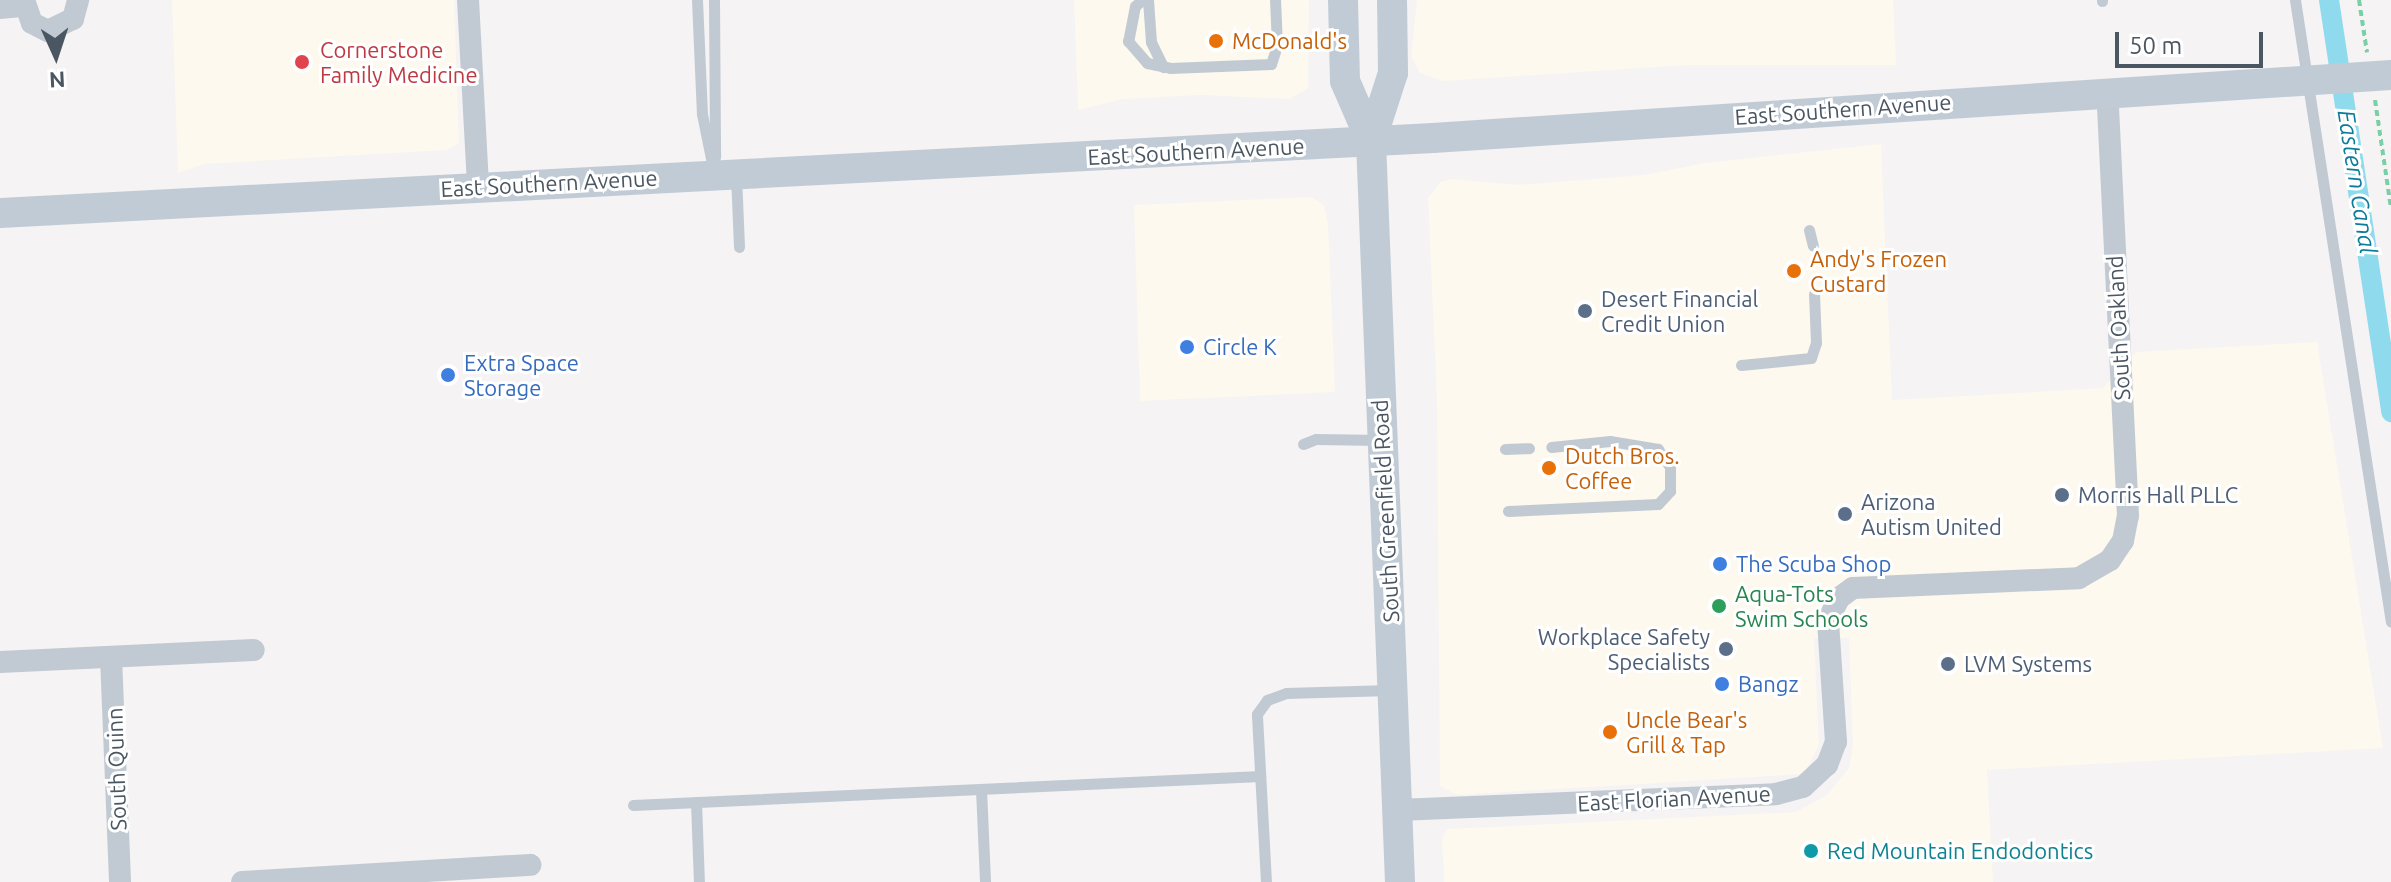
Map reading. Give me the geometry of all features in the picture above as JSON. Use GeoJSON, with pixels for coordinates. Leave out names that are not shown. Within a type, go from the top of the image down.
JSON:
{"type":"FeatureCollection","features":[{"type":"Feature","properties":{"kind":"main road","name":"South Greenfield Road"},"geometry":{"type":"LineString","coordinates":[[1343,0],[1345,81],[1371,141]]}},
{"type":"Feature","properties":{"kind":"main road","name":"South Greenfield Road"},"geometry":{"type":"LineString","coordinates":[[1392,0],[1393,73],[1371,141],[1381,440],[1395,690],[1400,882]]}},
{"type":"Feature","properties":{"kind":"main road","name":"East Southern Avenue"},"geometry":{"type":"LineString","coordinates":[[0,213],[1371,141],[2373,76]]}},
{"type":"Feature","properties":{"kind":"street"},"geometry":{"type":"LineString","coordinates":[[0,8],[24,3],[32,23],[58,30],[73,19],[78,0]]}},
{"type":"Feature","properties":{"kind":"street"},"geometry":{"type":"LineString","coordinates":[[468,0],[478,187]]}},
{"type":"Feature","properties":{"kind":"street","name":"South Oakland"},"geometry":{"type":"LineString","coordinates":[[2107,91],[2128,516],[2123,541],[2110,560]]}},
{"type":"Feature","properties":{"kind":"street","name":"East Florian Avenue"},"geometry":{"type":"LineString","coordinates":[[1398,810],[1776,794],[1803,787],[1827,765],[1836,742],[1828,620],[1839,598],[1853,588],[2079,578],[2110,560]]}},
{"type":"Feature","properties":{"kind":"street"},"geometry":{"type":"LineString","coordinates":[[0,662],[254,650]]}},
{"type":"Feature","properties":{"kind":"street","name":"South Quinn"},"geometry":{"type":"LineString","coordinates":[[111,657],[120,882]]}},
{"type":"Feature","properties":{"kind":"street"},"geometry":{"type":"LineString","coordinates":[[242,882],[530,865]]}},
{"type":"Feature","properties":{"kind":"lane"},"geometry":{"type":"LineString","coordinates":[[697,0],[702,114],[724,173]]}},
{"type":"Feature","properties":{"kind":"lane"},"geometry":{"type":"LineString","coordinates":[[714,0],[724,173],[739,247]]}},
{"type":"Feature","properties":{"kind":"lane"},"geometry":{"type":"LineString","coordinates":[[1145,0],[1131,16],[1128,41],[1147,63],[1163,67],[1271,64],[1277,45],[1275,0]]}},
{"type":"Feature","properties":{"kind":"lane"},"geometry":{"type":"LineString","coordinates":[[1145,0],[1151,42],[1163,67]]}},
{"type":"Feature","properties":{"kind":"lane"},"geometry":{"type":"LineString","coordinates":[[2295,0],[2312,80],[2391,622]]}},
{"type":"Feature","properties":{"kind":"lane"},"geometry":{"type":"LineString","coordinates":[[1809,230],[1813,246]]}},
{"type":"Feature","properties":{"kind":"lane"},"geometry":{"type":"LineString","coordinates":[[1741,365],[1811,358],[1816,343],[1814,294]]}},
{"type":"Feature","properties":{"kind":"lane"},"geometry":{"type":"LineString","coordinates":[[1303,444],[1316,439],[1381,440]]}},
{"type":"Feature","properties":{"kind":"lane"},"geometry":{"type":"LineString","coordinates":[[1508,511],[1658,504],[1670,491],[1670,467],[1658,449],[1610,441],[1551,447]]}},
{"type":"Feature","properties":{"kind":"lane"},"geometry":{"type":"LineString","coordinates":[[1505,449],[1529,448]]}},
{"type":"Feature","properties":{"kind":"lane"},"geometry":{"type":"LineString","coordinates":[[1266,882],[1257,714],[1267,700],[1286,693],[1395,690]]}},
{"type":"Feature","properties":{"kind":"lane"},"geometry":{"type":"LineString","coordinates":[[633,805],[1260,776]]}},
{"type":"Feature","properties":{"kind":"lane"},"geometry":{"type":"LineString","coordinates":[[981,789],[985,882]]}},
{"type":"Feature","properties":{"kind":"lane"},"geometry":{"type":"LineString","coordinates":[[696,802],[699,882]]}},
{"type":"Feature","properties":{"kind":"path"},"geometry":{"type":"LineString","coordinates":[[2359,0],[2391,209]]}},
{"type":"Feature","properties":{"kind":"shaded area"},"geometry":{"type":"Polygon","coordinates":[[[172,0],[454,0],[459,143],[447,150],[204,164],[178,173],[172,0]]]}},
{"type":"Feature","properties":{"kind":"shaded area"},"geometry":{"type":"Polygon","coordinates":[[[1074,0],[1309,0],[1308,88],[1290,99],[1200,95],[1123,99],[1078,110],[1074,0]]]}},
{"type":"Feature","properties":{"kind":"shaded area"},"geometry":{"type":"Polygon","coordinates":[[[1417,0],[1893,0],[1896,65],[1688,65],[1443,81],[1420,73],[1411,56],[1417,0]]]}},
{"type":"Feature","properties":{"kind":"shaded area"},"geometry":{"type":"Polygon","coordinates":[[[1881,144],[1892,400],[2103,388],[2136,352],[2317,342],[2383,748],[1987,770],[1993,882],[1444,882],[1442,839],[1447,829],[1796,812],[1827,795],[1849,768],[1853,746],[1849,638],[1814,638],[1819,745],[1804,774],[1457,795],[1440,786],[1437,401],[1428,198],[1440,182],[1452,179],[1518,185],[1644,175],[1705,163],[1881,144]]]}},
{"type":"Feature","properties":{"kind":"shaded area"},"geometry":{"type":"Polygon","coordinates":[[[1311,197],[1324,205],[1328,224],[1335,392],[1140,401],[1134,205],[1311,197]]]}},
{"type":"Feature","properties":{"kind":"waterway","name":"Eastern Canal"},"geometry":{"type":"LineString","coordinates":[[2329,0],[2391,412]]}},
{"type":"Feature","properties":{"kind":"place","name":"McDonald's"},"geometry":{"type":"Point","coordinates":[1216,41]}},
{"type":"Feature","properties":{"kind":"place","name":"Cornerstone Family Medicine"},"geometry":{"type":"Point","coordinates":[302,62]}},
{"type":"Feature","properties":{"kind":"place","name":"Andy's Frozen Custard"},"geometry":{"type":"Point","coordinates":[1794,271]}},
{"type":"Feature","properties":{"kind":"place","name":"Desert Financial Credit Union"},"geometry":{"type":"Point","coordinates":[1585,311]}},
{"type":"Feature","properties":{"kind":"place","name":"Circle K"},"geometry":{"type":"Point","coordinates":[1187,347]}},
{"type":"Feature","properties":{"kind":"place","name":"Extra Space Storage"},"geometry":{"type":"Point","coordinates":[448,375]}},
{"type":"Feature","properties":{"kind":"place","name":"Dutch Bros. Coffee"},"geometry":{"type":"Point","coordinates":[1549,468]}},
{"type":"Feature","properties":{"kind":"place","name":"Morris Hall PLLC"},"geometry":{"type":"Point","coordinates":[2062,495]}},
{"type":"Feature","properties":{"kind":"place","name":"Arizona Autism United"},"geometry":{"type":"Point","coordinates":[1845,514]}},
{"type":"Feature","properties":{"kind":"place","name":"The Scuba Shop"},"geometry":{"type":"Point","coordinates":[1720,564]}},
{"type":"Feature","properties":{"kind":"place","name":"Aqua-Tots Swim Schools"},"geometry":{"type":"Point","coordinates":[1719,606]}},
{"type":"Feature","properties":{"kind":"place","name":"Workplace Safety Specialists"},"geometry":{"type":"Point","coordinates":[1726,649]}},
{"type":"Feature","properties":{"kind":"place","name":"LVM Systems"},"geometry":{"type":"Point","coordinates":[1948,664]}},
{"type":"Feature","properties":{"kind":"place","name":"Bangz"},"geometry":{"type":"Point","coordinates":[1722,684]}},
{"type":"Feature","properties":{"kind":"place","name":"Uncle Bear's Grill & Tap"},"geometry":{"type":"Point","coordinates":[1610,732]}},
{"type":"Feature","properties":{"kind":"place","name":"Red Mountain Endodontics"},"geometry":{"type":"Point","coordinates":[1811,851]}}]}
